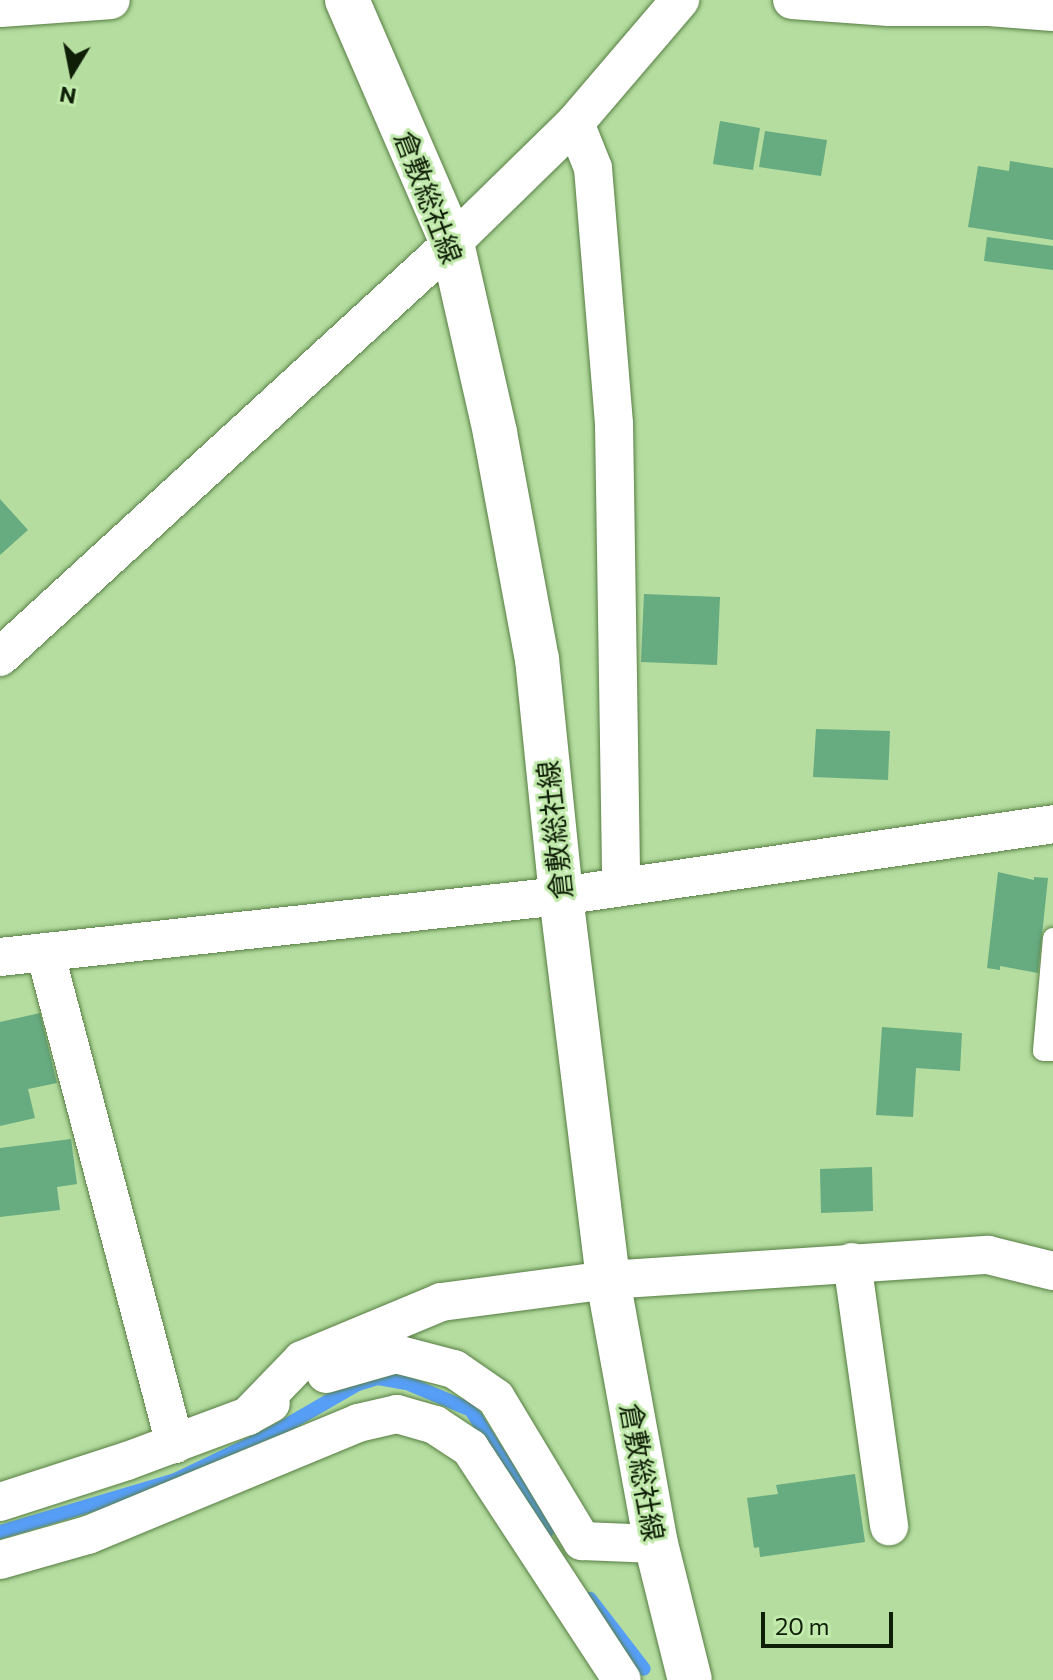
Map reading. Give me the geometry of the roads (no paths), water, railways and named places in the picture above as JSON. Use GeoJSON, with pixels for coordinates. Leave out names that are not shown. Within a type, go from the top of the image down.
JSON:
{"type":"FeatureCollection","features":[{"type":"Feature","properties":{"kind":"main road","name":"倉敷総社線"},"geometry":{"type":"LineString","coordinates":[[347,0],[452,243],[495,433],[537,659],[561,896],[608,1280],[656,1544],[690,1680]]}},
{"type":"Feature","properties":{"kind":"street"},"geometry":{"type":"LineString","coordinates":[[0,8],[111,0]]}},
{"type":"Feature","properties":{"kind":"street"},"geometry":{"type":"LineString","coordinates":[[321,0],[366,0]]}},
{"type":"Feature","properties":{"kind":"street"},"geometry":{"type":"LineString","coordinates":[[2,653],[452,243],[575,123],[680,0]]}},
{"type":"Feature","properties":{"kind":"street"},"geometry":{"type":"LineString","coordinates":[[792,0],[889,7],[989,7],[1053,12]]}},
{"type":"Feature","properties":{"kind":"street"},"geometry":{"type":"LineString","coordinates":[[575,123],[593,168],[614,424],[621,886]]}},
{"type":"Feature","properties":{"kind":"street"},"geometry":{"type":"LineString","coordinates":[[0,957],[49,966],[1053,824]]}},
{"type":"Feature","properties":{"kind":"street"},"geometry":{"type":"LineString","coordinates":[[49,966],[175,1444]]}},
{"type":"Feature","properties":{"kind":"street"},"geometry":{"type":"LineString","coordinates":[[248,1416],[302,1360],[441,1302],[608,1280],[988,1255],[1053,1271]]}},
{"type":"Feature","properties":{"kind":"street"},"geometry":{"type":"LineString","coordinates":[[852,1262],[889,1526]]}},
{"type":"Feature","properties":{"kind":"street"},"geometry":{"type":"LineString","coordinates":[[0,1502],[175,1444],[248,1416],[336,1368],[396,1354],[454,1369],[496,1398],[582,1541],[656,1544]]}},
{"type":"Feature","properties":{"kind":"street"},"geometry":{"type":"LineString","coordinates":[[0,1560],[88,1535],[358,1423],[397,1414],[435,1425],[470,1448],[622,1680]]}},
{"type":"Feature","properties":{"kind":"lane"},"geometry":{"type":"LineString","coordinates":[[1053,938],[1043,1051],[1053,1051]]}},
{"type":"Feature","properties":{"kind":"waterway"},"geometry":{"type":"LineString","coordinates":[[0,1532],[175,1480],[273,1433],[358,1384],[378,1378],[407,1383],[471,1410],[547,1531]]}},
{"type":"Feature","properties":{"kind":"waterway"},"geometry":{"type":"LineString","coordinates":[[590,1599],[644,1669]]}}]}
